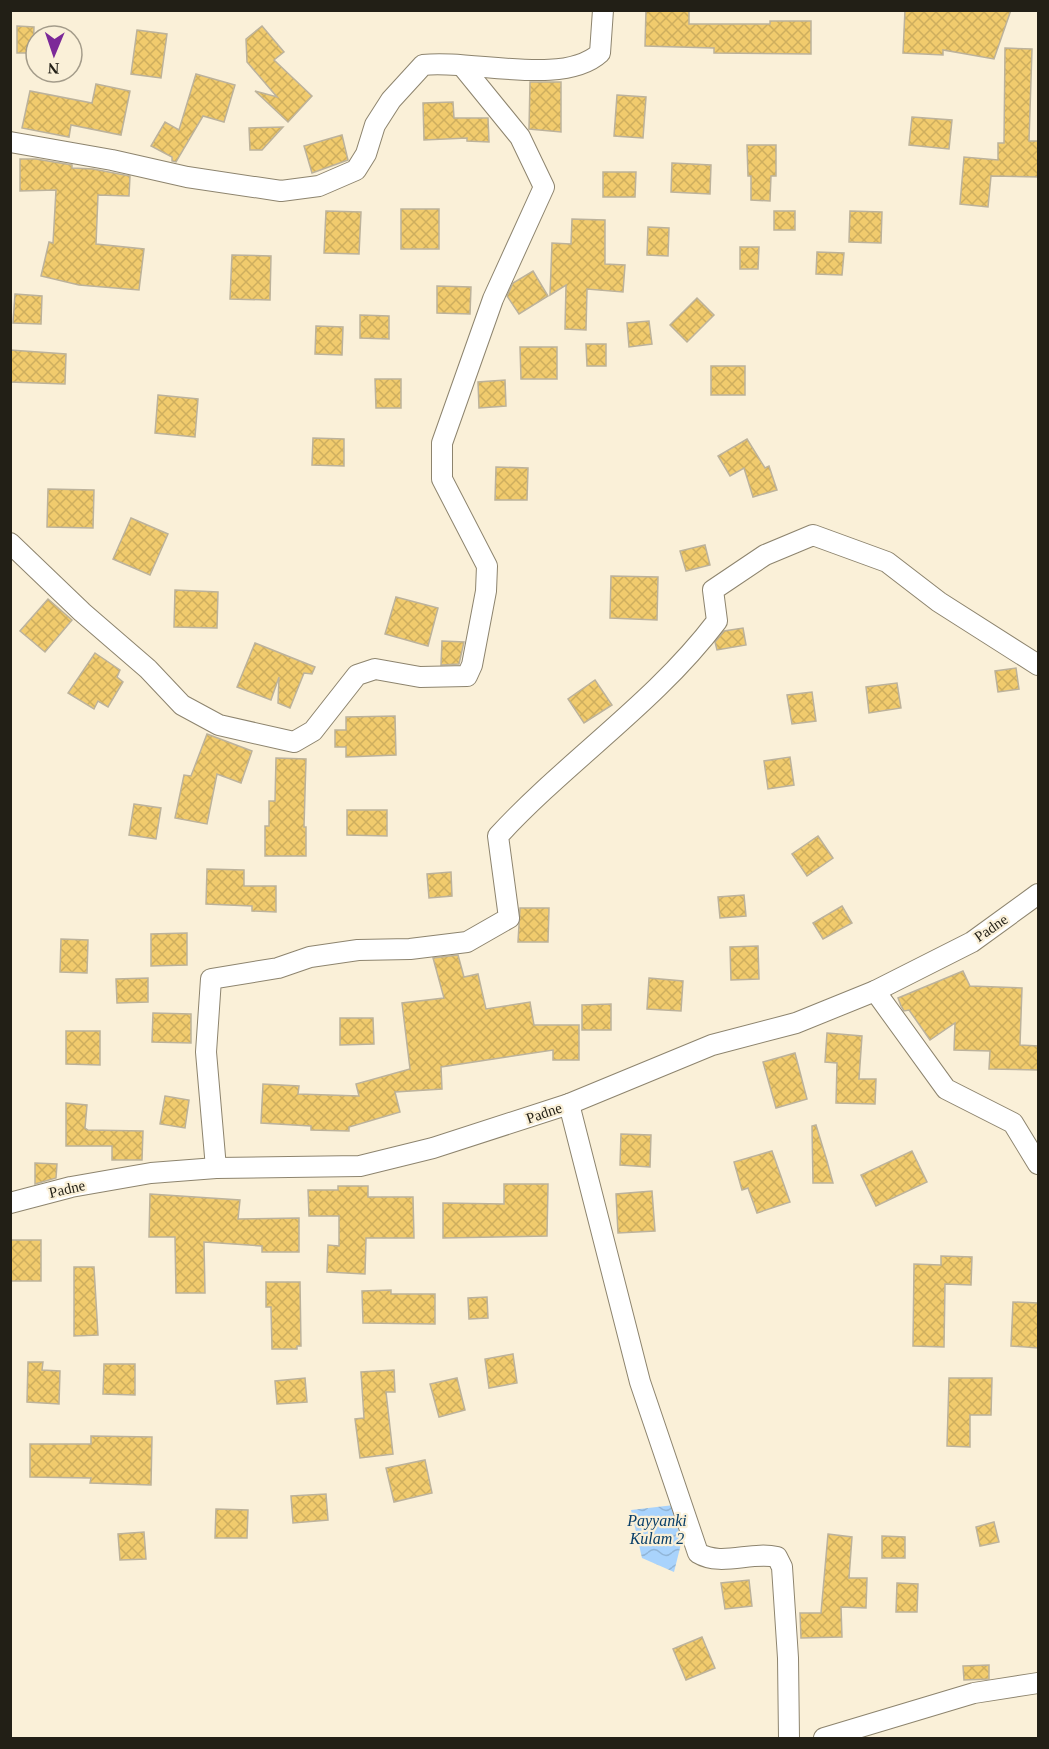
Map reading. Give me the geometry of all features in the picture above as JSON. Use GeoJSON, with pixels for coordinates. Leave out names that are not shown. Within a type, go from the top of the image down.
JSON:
{"type":"FeatureCollection","features":[{"type":"Feature","properties":{"kind":"street"},"geometry":{"type":"LineString","coordinates":[[10,142],[112,160],[187,177],[281,191],[319,186],[356,170],[366,154],[375,124],[392,100],[423,65],[566,69],[591,61],[600,53],[603,10]]}},
{"type":"Feature","properties":{"kind":"street"},"geometry":{"type":"LineString","coordinates":[[10,543],[82,612],[148,669],[182,705],[219,725],[294,742],[313,731],[357,675],[375,669],[420,677],[467,676],[472,665],[486,591],[488,566],[442,479],[442,443],[494,299],[544,187],[520,137],[463,67]]}},
{"type":"Feature","properties":{"kind":"street"},"geometry":{"type":"LineString","coordinates":[[216,1168],[206,1052],[211,979],[278,968],[310,957],[358,950],[467,942],[509,918],[498,837],[526,805],[693,653],[717,621],[713,590],[765,555],[813,535],[887,562],[939,602],[1038,665]]}},
{"type":"Feature","properties":{"kind":"street","name":"Padne"},"geometry":{"type":"LineString","coordinates":[[10,1203],[151,1173],[216,1168],[360,1166],[433,1148],[569,1104],[712,1045],[796,1023],[875,991],[972,942],[1038,894]]}},
{"type":"Feature","properties":{"kind":"street"},"geometry":{"type":"LineString","coordinates":[[875,991],[946,1089],[1013,1123],[1038,1164]]}},
{"type":"Feature","properties":{"kind":"street"},"geometry":{"type":"LineString","coordinates":[[569,1104],[640,1382],[698,1553],[705,1557],[719,1559],[764,1554],[777,1557],[782,1567],[788,1658],[789,1738]]}},
{"type":"Feature","properties":{"kind":"street"},"geometry":{"type":"LineString","coordinates":[[824,1738],[974,1693],[1038,1683]]}},
{"type":"Feature","properties":{"kind":"water","name":"Payyanki Kulam 2"},"geometry":{"type":"Polygon","coordinates":[[[674,1505],[681,1544],[674,1572],[642,1558],[631,1510],[674,1505]]]}},
{"type":"Feature","properties":{"kind":"building"},"geometry":{"type":"Polygon","coordinates":[[[646,10],[689,10],[689,24],[770,24],[770,21],[811,21],[811,54],[714,53],[714,48],[645,46],[646,10]]]}},
{"type":"Feature","properties":{"kind":"building"},"geometry":{"type":"Polygon","coordinates":[[[905,10],[1011,10],[994,59],[943,50],[943,55],[903,53],[905,10]]]}},
{"type":"Feature","properties":{"kind":"building"},"geometry":{"type":"Polygon","coordinates":[[[17,26],[24,26],[24,53],[17,53],[17,26]]]}},
{"type":"Feature","properties":{"kind":"building"},"geometry":{"type":"Polygon","coordinates":[[[262,26],[284,52],[274,60],[312,96],[288,122],[255,91],[277,97],[247,62],[246,39],[262,26]]]}},
{"type":"Feature","properties":{"kind":"building"},"geometry":{"type":"Polygon","coordinates":[[[137,30],[167,34],[161,78],[131,74],[137,30]]]}},
{"type":"Feature","properties":{"kind":"building"},"geometry":{"type":"Polygon","coordinates":[[[1005,48],[1032,49],[1029,141],[1038,141],[1038,177],[991,176],[988,207],[960,204],[964,157],[998,160],[998,143],[1004,143],[1005,48]]]}},
{"type":"Feature","properties":{"kind":"building"},"geometry":{"type":"Polygon","coordinates":[[[196,74],[235,85],[224,122],[203,116],[176,162],[172,161],[172,157],[151,146],[165,122],[179,130],[196,74]]]}},
{"type":"Feature","properties":{"kind":"building"},"geometry":{"type":"Polygon","coordinates":[[[530,82],[561,82],[561,132],[529,129],[530,82]]]}},
{"type":"Feature","properties":{"kind":"building"},"geometry":{"type":"Polygon","coordinates":[[[96,84],[130,91],[121,135],[71,125],[69,137],[22,128],[30,91],[92,103],[96,84]]]}},
{"type":"Feature","properties":{"kind":"building"},"geometry":{"type":"Polygon","coordinates":[[[617,95],[646,97],[643,138],[614,136],[617,95]]]}},
{"type":"Feature","properties":{"kind":"building"},"geometry":{"type":"Polygon","coordinates":[[[453,102],[454,118],[488,118],[489,142],[467,141],[467,138],[424,140],[423,103],[453,102]]]}},
{"type":"Feature","properties":{"kind":"building"},"geometry":{"type":"Polygon","coordinates":[[[912,117],[952,120],[949,149],[909,145],[912,117]]]}},
{"type":"Feature","properties":{"kind":"building"},"geometry":{"type":"Polygon","coordinates":[[[283,127],[262,150],[250,150],[249,128],[283,127]]]}},
{"type":"Feature","properties":{"kind":"building"},"geometry":{"type":"Polygon","coordinates":[[[342,135],[348,160],[312,173],[304,146],[342,135]]]}},
{"type":"Feature","properties":{"kind":"building"},"geometry":{"type":"Polygon","coordinates":[[[747,145],[776,145],[776,176],[771,176],[770,201],[751,200],[747,145]]]}},
{"type":"Feature","properties":{"kind":"building"},"geometry":{"type":"Polygon","coordinates":[[[20,159],[36,159],[72,165],[72,168],[93,169],[130,176],[129,196],[98,195],[96,244],[144,249],[139,290],[79,285],[41,276],[49,242],[53,243],[56,190],[20,191],[20,159]]]}},
{"type":"Feature","properties":{"kind":"building"},"geometry":{"type":"Polygon","coordinates":[[[672,163],[711,165],[710,194],[671,192],[672,163]]]}},
{"type":"Feature","properties":{"kind":"building"},"geometry":{"type":"Polygon","coordinates":[[[603,172],[636,172],[635,197],[603,197],[603,172]]]}},
{"type":"Feature","properties":{"kind":"building"},"geometry":{"type":"Polygon","coordinates":[[[401,209],[439,209],[439,249],[401,249],[401,209]]]}},
{"type":"Feature","properties":{"kind":"building"},"geometry":{"type":"Polygon","coordinates":[[[326,211],[361,212],[359,254],[324,253],[326,211]]]}},
{"type":"Feature","properties":{"kind":"building"},"geometry":{"type":"Polygon","coordinates":[[[774,211],[795,211],[795,230],[774,230],[774,211]]]}},
{"type":"Feature","properties":{"kind":"building"},"geometry":{"type":"Polygon","coordinates":[[[850,211],[882,212],[881,243],[849,242],[850,211]]]}},
{"type":"Feature","properties":{"kind":"building"},"geometry":{"type":"Polygon","coordinates":[[[572,219],[605,220],[605,264],[625,265],[623,292],[587,289],[586,330],[565,329],[566,285],[550,295],[552,243],[571,244],[572,219]]]}},
{"type":"Feature","properties":{"kind":"building"},"geometry":{"type":"Polygon","coordinates":[[[648,227],[669,228],[668,256],[647,255],[648,227]]]}},
{"type":"Feature","properties":{"kind":"building"},"geometry":{"type":"Polygon","coordinates":[[[740,247],[759,247],[758,269],[740,269],[740,247]]]}},
{"type":"Feature","properties":{"kind":"building"},"geometry":{"type":"Polygon","coordinates":[[[817,252],[844,253],[842,275],[816,274],[817,252]]]}},
{"type":"Feature","properties":{"kind":"building"},"geometry":{"type":"Polygon","coordinates":[[[232,255],[271,256],[270,300],[230,299],[232,255]]]}},
{"type":"Feature","properties":{"kind":"building"},"geometry":{"type":"Polygon","coordinates":[[[533,271],[548,296],[519,314],[507,296],[513,283],[533,271]]]}},
{"type":"Feature","properties":{"kind":"building"},"geometry":{"type":"Polygon","coordinates":[[[437,286],[471,287],[470,314],[437,313],[437,286]]]}},
{"type":"Feature","properties":{"kind":"building"},"geometry":{"type":"Polygon","coordinates":[[[15,294],[42,296],[41,324],[13,323],[15,294]]]}},
{"type":"Feature","properties":{"kind":"building"},"geometry":{"type":"Polygon","coordinates":[[[697,298],[714,315],[687,342],[670,325],[697,298]]]}},
{"type":"Feature","properties":{"kind":"building"},"geometry":{"type":"Polygon","coordinates":[[[360,315],[389,316],[389,339],[360,338],[360,315]]]}},
{"type":"Feature","properties":{"kind":"building"},"geometry":{"type":"Polygon","coordinates":[[[649,321],[652,344],[629,347],[627,323],[649,321]]]}},
{"type":"Feature","properties":{"kind":"building"},"geometry":{"type":"Polygon","coordinates":[[[316,326],[343,327],[342,355],[315,354],[316,326]]]}},
{"type":"Feature","properties":{"kind":"building"},"geometry":{"type":"Polygon","coordinates":[[[586,344],[606,344],[606,366],[587,366],[586,344]]]}},
{"type":"Feature","properties":{"kind":"building"},"geometry":{"type":"Polygon","coordinates":[[[520,347],[557,347],[557,379],[521,379],[520,347]]]}},
{"type":"Feature","properties":{"kind":"building"},"geometry":{"type":"Polygon","coordinates":[[[10,350],[66,354],[65,384],[10,382],[10,350]]]}},
{"type":"Feature","properties":{"kind":"building"},"geometry":{"type":"Polygon","coordinates":[[[711,366],[745,366],[745,395],[711,395],[711,366]]]}},
{"type":"Feature","properties":{"kind":"building"},"geometry":{"type":"Polygon","coordinates":[[[375,379],[401,379],[401,408],[376,408],[375,379]]]}},
{"type":"Feature","properties":{"kind":"building"},"geometry":{"type":"Polygon","coordinates":[[[505,380],[506,406],[479,408],[478,382],[505,380]]]}},
{"type":"Feature","properties":{"kind":"building"},"geometry":{"type":"Polygon","coordinates":[[[158,395],[198,399],[195,437],[155,433],[158,395]]]}},
{"type":"Feature","properties":{"kind":"building"},"geometry":{"type":"Polygon","coordinates":[[[313,438],[344,439],[344,466],[312,465],[313,438]]]}},
{"type":"Feature","properties":{"kind":"building"},"geometry":{"type":"Polygon","coordinates":[[[747,439],[765,468],[769,466],[777,490],[753,497],[744,468],[730,476],[718,456],[747,439]]]}},
{"type":"Feature","properties":{"kind":"building"},"geometry":{"type":"Polygon","coordinates":[[[496,467],[528,468],[527,500],[495,500],[496,467]]]}},
{"type":"Feature","properties":{"kind":"building"},"geometry":{"type":"Polygon","coordinates":[[[48,489],[94,490],[93,528],[47,527],[48,489]]]}},
{"type":"Feature","properties":{"kind":"building"},"geometry":{"type":"Polygon","coordinates":[[[131,518],[168,534],[150,575],[113,559],[131,518]]]}},
{"type":"Feature","properties":{"kind":"building"},"geometry":{"type":"Polygon","coordinates":[[[705,545],[710,565],[686,571],[680,551],[705,545]]]}},
{"type":"Feature","properties":{"kind":"building"},"geometry":{"type":"Polygon","coordinates":[[[611,576],[658,577],[657,620],[610,618],[611,576]]]}},
{"type":"Feature","properties":{"kind":"building"},"geometry":{"type":"Polygon","coordinates":[[[175,590],[218,592],[217,628],[174,627],[175,590]]]}},
{"type":"Feature","properties":{"kind":"building"},"geometry":{"type":"Polygon","coordinates":[[[396,597],[438,608],[428,646],[385,634],[396,597]]]}},
{"type":"Feature","properties":{"kind":"building"},"geometry":{"type":"Polygon","coordinates":[[[48,599],[72,620],[45,652],[20,631],[48,599]]]}},
{"type":"Feature","properties":{"kind":"building"},"geometry":{"type":"Polygon","coordinates":[[[743,628],[746,645],[717,650],[715,642],[724,631],[743,628]]]}},
{"type":"Feature","properties":{"kind":"building"},"geometry":{"type":"Polygon","coordinates":[[[442,641],[464,642],[459,664],[441,665],[442,641]]]}},
{"type":"Feature","properties":{"kind":"building"},"geometry":{"type":"Polygon","coordinates":[[[255,643],[315,667],[312,674],[304,673],[290,708],[278,703],[279,677],[271,700],[237,687],[255,643]]]}},
{"type":"Feature","properties":{"kind":"building"},"geometry":{"type":"Polygon","coordinates":[[[95,653],[120,670],[117,677],[123,682],[108,707],[98,701],[94,709],[68,693],[95,653]]]}},
{"type":"Feature","properties":{"kind":"building"},"geometry":{"type":"Polygon","coordinates":[[[1016,668],[1019,689],[998,692],[995,671],[1016,668]]]}},
{"type":"Feature","properties":{"kind":"building"},"geometry":{"type":"Polygon","coordinates":[[[595,680],[612,705],[584,723],[568,699],[595,680]]]}},
{"type":"Feature","properties":{"kind":"building"},"geometry":{"type":"Polygon","coordinates":[[[897,683],[901,708],[869,713],[866,687],[897,683]]]}},
{"type":"Feature","properties":{"kind":"building"},"geometry":{"type":"Polygon","coordinates":[[[812,692],[816,721],[792,724],[787,695],[812,692]]]}},
{"type":"Feature","properties":{"kind":"building"},"geometry":{"type":"Polygon","coordinates":[[[395,716],[396,755],[346,757],[346,747],[335,747],[335,730],[346,730],[346,717],[395,716]]]}},
{"type":"Feature","properties":{"kind":"building"},"geometry":{"type":"Polygon","coordinates":[[[207,734],[252,751],[241,783],[217,774],[207,824],[175,818],[184,775],[191,776],[207,734]]]}},
{"type":"Feature","properties":{"kind":"building"},"geometry":{"type":"Polygon","coordinates":[[[790,757],[794,785],[768,789],[764,761],[790,757]]]}},
{"type":"Feature","properties":{"kind":"building"},"geometry":{"type":"Polygon","coordinates":[[[276,758],[306,759],[304,827],[306,827],[306,856],[265,856],[265,826],[269,826],[269,801],[275,801],[276,758]]]}},
{"type":"Feature","properties":{"kind":"building"},"geometry":{"type":"Polygon","coordinates":[[[134,804],[161,808],[156,839],[129,835],[134,804]]]}},
{"type":"Feature","properties":{"kind":"building"},"geometry":{"type":"Polygon","coordinates":[[[347,810],[387,810],[387,836],[347,835],[347,810]]]}},
{"type":"Feature","properties":{"kind":"building"},"geometry":{"type":"Polygon","coordinates":[[[818,836],[833,858],[807,876],[792,854],[818,836]]]}},
{"type":"Feature","properties":{"kind":"building"},"geometry":{"type":"Polygon","coordinates":[[[207,869],[244,870],[244,886],[276,886],[276,912],[252,911],[252,906],[206,904],[207,869]]]}},
{"type":"Feature","properties":{"kind":"building"},"geometry":{"type":"Polygon","coordinates":[[[451,872],[452,896],[429,898],[427,874],[451,872]]]}},
{"type":"Feature","properties":{"kind":"building"},"geometry":{"type":"Polygon","coordinates":[[[744,895],[746,916],[720,918],[718,897],[744,895]]]}},
{"type":"Feature","properties":{"kind":"building"},"geometry":{"type":"Polygon","coordinates":[[[842,906],[852,923],[823,939],[813,923],[842,906]]]}},
{"type":"Feature","properties":{"kind":"building"},"geometry":{"type":"Polygon","coordinates":[[[520,908],[549,908],[548,942],[518,942],[520,908]]]}},
{"type":"Feature","properties":{"kind":"building"},"geometry":{"type":"Polygon","coordinates":[[[187,933],[187,965],[151,966],[151,934],[187,933]]]}},
{"type":"Feature","properties":{"kind":"building"},"geometry":{"type":"Polygon","coordinates":[[[61,939],[88,940],[87,973],[60,972],[61,939]]]}},
{"type":"Feature","properties":{"kind":"building"},"geometry":{"type":"Polygon","coordinates":[[[758,946],[759,979],[731,980],[730,947],[758,946]]]}},
{"type":"Feature","properties":{"kind":"building"},"geometry":{"type":"Polygon","coordinates":[[[458,955],[464,977],[478,974],[486,1009],[530,1002],[534,1025],[579,1025],[579,1060],[553,1060],[553,1050],[441,1067],[442,1089],[395,1092],[400,1112],[349,1127],[349,1131],[311,1130],[311,1126],[261,1123],[263,1084],[299,1086],[298,1094],[359,1096],[356,1084],[410,1069],[402,1003],[444,998],[433,958],[458,955]]]}},
{"type":"Feature","properties":{"kind":"building"},"geometry":{"type":"Polygon","coordinates":[[[963,971],[970,986],[1022,988],[1020,1045],[1038,1046],[1038,1070],[989,1069],[990,1051],[954,1050],[955,1023],[930,1040],[909,1010],[904,1011],[898,998],[963,971]]]}},
{"type":"Feature","properties":{"kind":"building"},"geometry":{"type":"Polygon","coordinates":[[[148,978],[148,1002],[117,1003],[116,979],[148,978]]]}},
{"type":"Feature","properties":{"kind":"building"},"geometry":{"type":"Polygon","coordinates":[[[649,978],[683,981],[681,1011],[647,1009],[649,978]]]}},
{"type":"Feature","properties":{"kind":"building"},"geometry":{"type":"Polygon","coordinates":[[[611,1004],[611,1030],[582,1030],[582,1005],[611,1004]]]}},
{"type":"Feature","properties":{"kind":"building"},"geometry":{"type":"Polygon","coordinates":[[[153,1013],[191,1014],[191,1043],[152,1042],[153,1013]]]}},
{"type":"Feature","properties":{"kind":"building"},"geometry":{"type":"Polygon","coordinates":[[[340,1018],[373,1018],[374,1044],[340,1045],[340,1018]]]}},
{"type":"Feature","properties":{"kind":"building"},"geometry":{"type":"Polygon","coordinates":[[[66,1031],[100,1031],[100,1065],[66,1064],[66,1031]]]}},
{"type":"Feature","properties":{"kind":"building"},"geometry":{"type":"Polygon","coordinates":[[[827,1033],[862,1036],[859,1079],[876,1079],[875,1104],[836,1103],[837,1063],[825,1062],[827,1033]]]}},
{"type":"Feature","properties":{"kind":"building"},"geometry":{"type":"Polygon","coordinates":[[[795,1053],[807,1099],[776,1108],[763,1062],[795,1053]]]}},
{"type":"Feature","properties":{"kind":"building"},"geometry":{"type":"Polygon","coordinates":[[[165,1096],[189,1100],[185,1128],[160,1124],[165,1096]]]}},
{"type":"Feature","properties":{"kind":"building"},"geometry":{"type":"Polygon","coordinates":[[[66,1103],[87,1105],[85,1128],[88,1130],[143,1131],[142,1160],[112,1160],[112,1146],[66,1146],[66,1103]]]}},
{"type":"Feature","properties":{"kind":"building"},"geometry":{"type":"Polygon","coordinates":[[[816,1125],[833,1183],[813,1183],[812,1126],[816,1125]]]}},
{"type":"Feature","properties":{"kind":"building"},"geometry":{"type":"Polygon","coordinates":[[[621,1134],[651,1135],[650,1167],[620,1165],[621,1134]]]}},
{"type":"Feature","properties":{"kind":"building"},"geometry":{"type":"Polygon","coordinates":[[[772,1151],[790,1202],[757,1213],[748,1188],[742,1190],[734,1162],[772,1151]]]}},
{"type":"Feature","properties":{"kind":"building"},"geometry":{"type":"Polygon","coordinates":[[[912,1151],[927,1182],[876,1206],[861,1175],[912,1151]]]}},
{"type":"Feature","properties":{"kind":"building"},"geometry":{"type":"Polygon","coordinates":[[[35,1163],[57,1164],[56,1178],[35,1184],[35,1163]]]}},
{"type":"Feature","properties":{"kind":"building"},"geometry":{"type":"Polygon","coordinates":[[[504,1184],[548,1184],[547,1236],[443,1238],[443,1203],[504,1204],[504,1184]]]}},
{"type":"Feature","properties":{"kind":"building"},"geometry":{"type":"Polygon","coordinates":[[[338,1186],[368,1186],[368,1197],[413,1197],[414,1238],[366,1238],[365,1274],[327,1272],[328,1245],[339,1246],[339,1216],[309,1216],[308,1190],[338,1190],[338,1186]]]}},
{"type":"Feature","properties":{"kind":"building"},"geometry":{"type":"Polygon","coordinates":[[[652,1191],[655,1231],[618,1233],[616,1194],[652,1191]]]}},
{"type":"Feature","properties":{"kind":"building"},"geometry":{"type":"Polygon","coordinates":[[[150,1194],[240,1200],[238,1219],[299,1218],[299,1252],[262,1252],[262,1246],[204,1242],[205,1293],[176,1293],[175,1237],[149,1237],[150,1194]]]}},
{"type":"Feature","properties":{"kind":"building"},"geometry":{"type":"Polygon","coordinates":[[[10,1240],[41,1240],[41,1281],[10,1281],[10,1240]]]}},
{"type":"Feature","properties":{"kind":"building"},"geometry":{"type":"Polygon","coordinates":[[[941,1256],[972,1257],[971,1285],[945,1284],[944,1347],[913,1346],[914,1264],[941,1265],[941,1256]]]}},
{"type":"Feature","properties":{"kind":"building"},"geometry":{"type":"Polygon","coordinates":[[[74,1267],[94,1267],[98,1335],[74,1336],[74,1267]]]}},
{"type":"Feature","properties":{"kind":"building"},"geometry":{"type":"Polygon","coordinates":[[[266,1282],[300,1282],[301,1346],[297,1346],[297,1349],[272,1349],[271,1307],[266,1307],[266,1282]]]}},
{"type":"Feature","properties":{"kind":"building"},"geometry":{"type":"Polygon","coordinates":[[[391,1290],[391,1294],[435,1294],[435,1324],[363,1323],[362,1291],[391,1290]]]}},
{"type":"Feature","properties":{"kind":"building"},"geometry":{"type":"Polygon","coordinates":[[[487,1297],[488,1318],[469,1319],[468,1298],[487,1297]]]}},
{"type":"Feature","properties":{"kind":"building"},"geometry":{"type":"Polygon","coordinates":[[[1013,1302],[1038,1303],[1038,1348],[1011,1346],[1013,1302]]]}},
{"type":"Feature","properties":{"kind":"building"},"geometry":{"type":"Polygon","coordinates":[[[513,1354],[517,1383],[489,1388],[485,1359],[513,1354]]]}},
{"type":"Feature","properties":{"kind":"building"},"geometry":{"type":"Polygon","coordinates":[[[28,1362],[43,1362],[42,1370],[60,1371],[59,1404],[27,1402],[28,1362]]]}},
{"type":"Feature","properties":{"kind":"building"},"geometry":{"type":"Polygon","coordinates":[[[104,1364],[135,1364],[135,1395],[103,1394],[104,1364]]]}},
{"type":"Feature","properties":{"kind":"building"},"geometry":{"type":"Polygon","coordinates":[[[394,1370],[395,1392],[386,1392],[393,1454],[360,1458],[355,1419],[364,1418],[361,1372],[394,1370]]]}},
{"type":"Feature","properties":{"kind":"building"},"geometry":{"type":"Polygon","coordinates":[[[305,1378],[307,1402],[277,1404],[275,1381],[305,1378]]]}},
{"type":"Feature","properties":{"kind":"building"},"geometry":{"type":"Polygon","coordinates":[[[457,1378],[465,1410],[439,1417],[430,1384],[457,1378]]]}},
{"type":"Feature","properties":{"kind":"building"},"geometry":{"type":"Polygon","coordinates":[[[949,1378],[992,1378],[991,1415],[970,1415],[970,1447],[947,1446],[949,1378]]]}},
{"type":"Feature","properties":{"kind":"building"},"geometry":{"type":"Polygon","coordinates":[[[91,1436],[152,1437],[151,1485],[90,1483],[91,1478],[30,1477],[30,1444],[91,1444],[91,1436]]]}},
{"type":"Feature","properties":{"kind":"building"},"geometry":{"type":"Polygon","coordinates":[[[425,1460],[432,1493],[394,1502],[386,1468],[425,1460]]]}},
{"type":"Feature","properties":{"kind":"building"},"geometry":{"type":"Polygon","coordinates":[[[326,1494],[328,1520],[293,1523],[291,1496],[326,1494]]]}},
{"type":"Feature","properties":{"kind":"building"},"geometry":{"type":"Polygon","coordinates":[[[216,1509],[248,1510],[247,1538],[215,1538],[216,1509]]]}},
{"type":"Feature","properties":{"kind":"building"},"geometry":{"type":"Polygon","coordinates":[[[994,1522],[999,1542],[980,1546],[976,1527],[994,1522]]]}},
{"type":"Feature","properties":{"kind":"building"},"geometry":{"type":"Polygon","coordinates":[[[144,1532],[146,1559],[120,1560],[118,1534],[144,1532]]]}},
{"type":"Feature","properties":{"kind":"building"},"geometry":{"type":"Polygon","coordinates":[[[828,1534],[852,1537],[849,1578],[867,1578],[866,1608],[841,1607],[842,1637],[801,1638],[800,1613],[821,1613],[828,1534]]]}},
{"type":"Feature","properties":{"kind":"building"},"geometry":{"type":"Polygon","coordinates":[[[882,1536],[905,1537],[905,1558],[882,1558],[882,1536]]]}},
{"type":"Feature","properties":{"kind":"building"},"geometry":{"type":"Polygon","coordinates":[[[749,1580],[752,1606],[725,1609],[721,1583],[749,1580]]]}},
{"type":"Feature","properties":{"kind":"building"},"geometry":{"type":"Polygon","coordinates":[[[897,1583],[918,1584],[917,1612],[896,1612],[897,1583]]]}},
{"type":"Feature","properties":{"kind":"building"},"geometry":{"type":"Polygon","coordinates":[[[702,1637],[715,1668],[686,1680],[673,1649],[702,1637]]]}},
{"type":"Feature","properties":{"kind":"building"},"geometry":{"type":"Polygon","coordinates":[[[989,1665],[989,1679],[964,1680],[963,1666],[989,1665]]]}}]}
